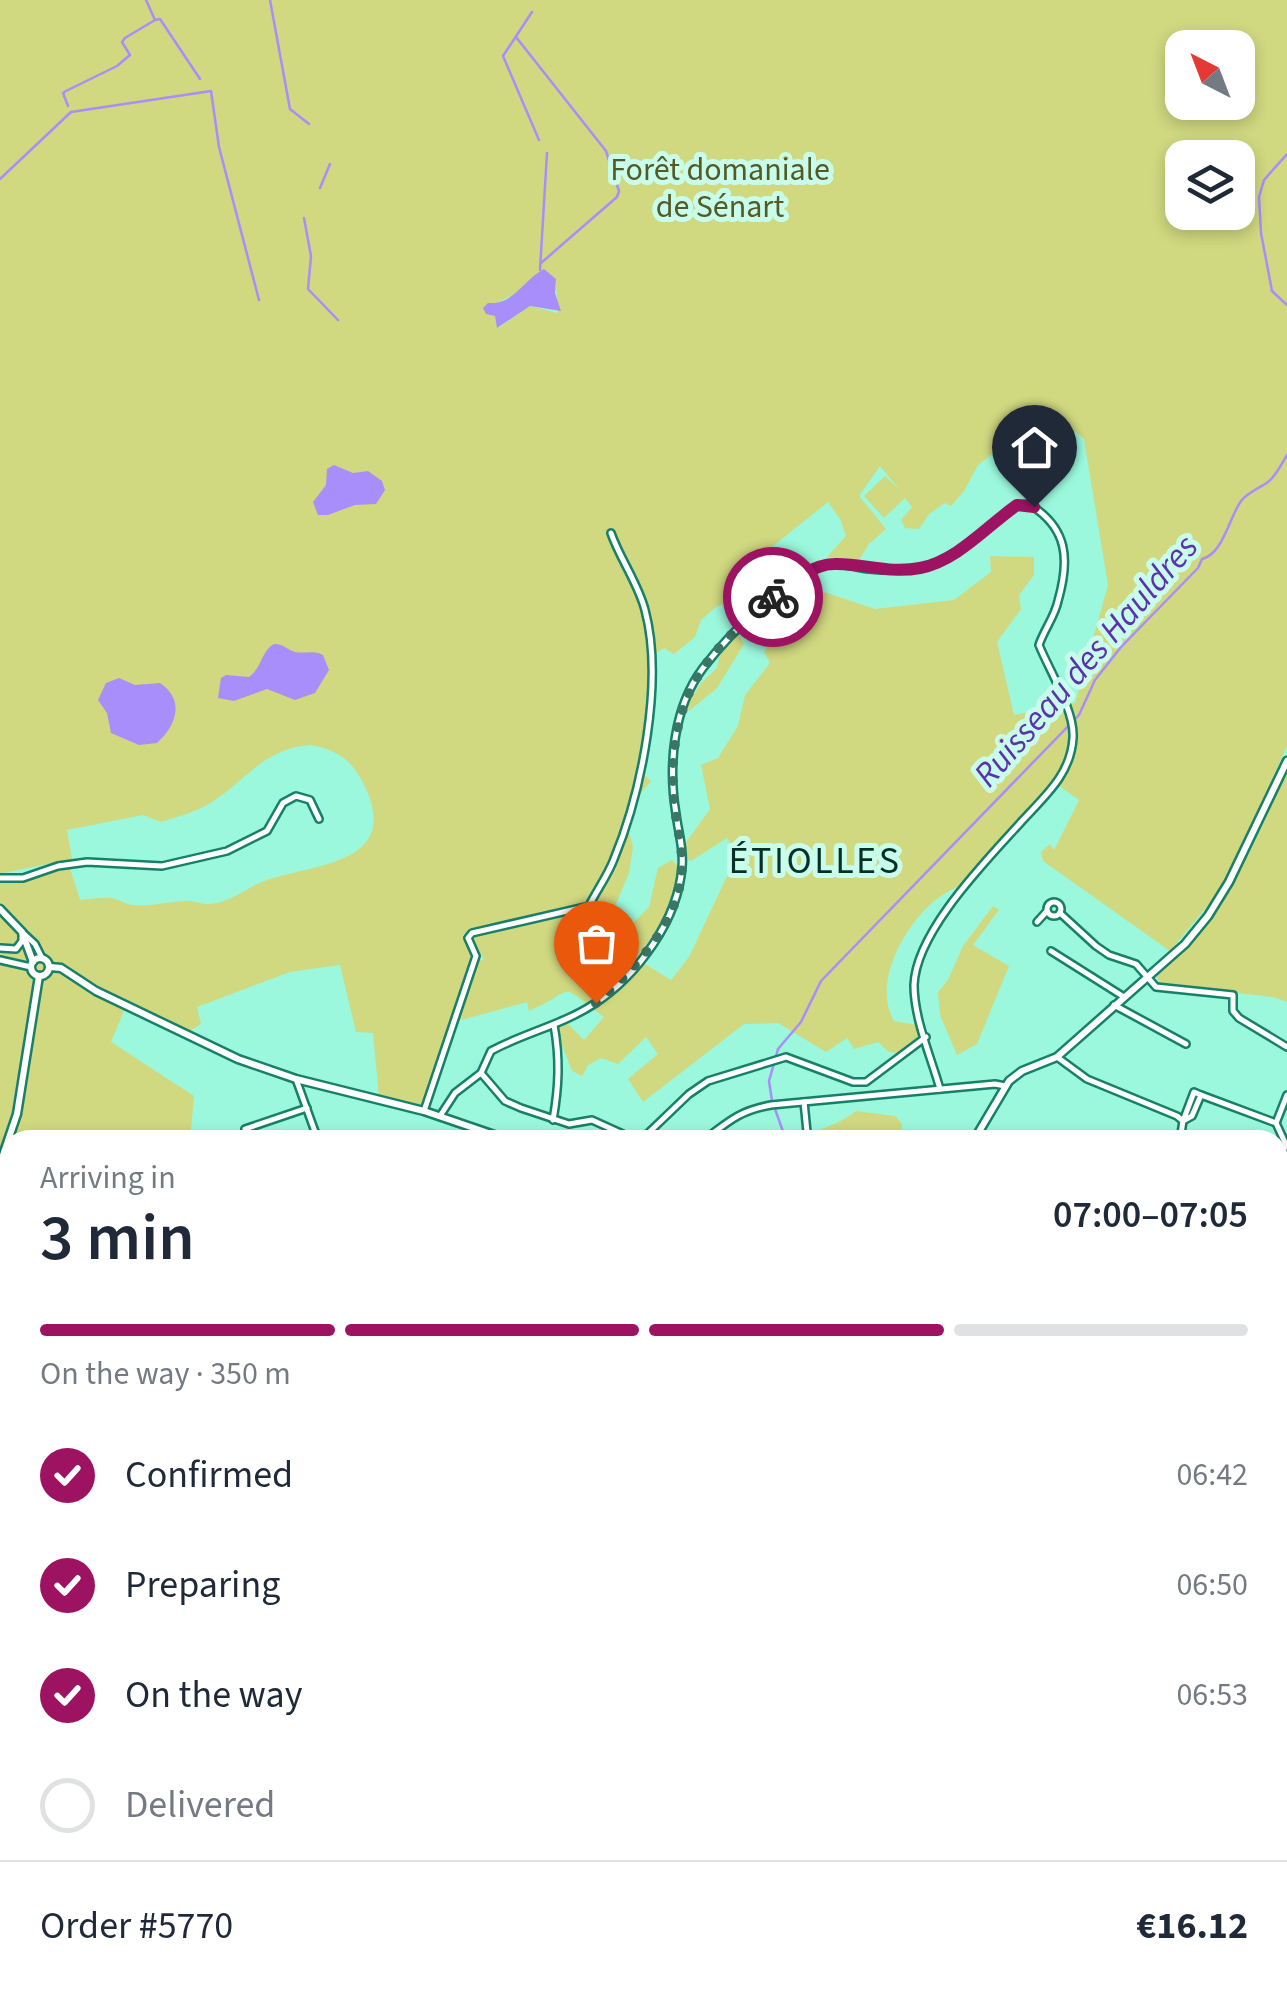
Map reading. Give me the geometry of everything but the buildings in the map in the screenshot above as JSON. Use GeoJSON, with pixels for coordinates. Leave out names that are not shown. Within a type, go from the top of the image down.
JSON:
{"type":"FeatureCollection","features":[{"type":"Feature","properties":{"kind":"street"},"geometry":{"type":"LineString","coordinates":[[440,1116],[454,1093],[480,1073],[490,1051],[596,1003],[621,982],[658,936],[682,868],[672,772],[675,741],[689,692],[722,647],[793,581],[835,564],[889,570],[936,564],[1017,505],[1029,504],[1060,532],[1063,571],[1058,603],[1040,645],[1074,736],[1064,772],[973,877],[918,960],[916,1002],[940,1089]]}},
{"type":"Feature","properties":{"kind":"street"},"geometry":{"type":"LineString","coordinates":[[424,1111],[476,956],[468,938],[472,933],[589,906],[614,862],[638,790],[652,687],[651,654],[646,612],[610,533]]}},
{"type":"Feature","properties":{"kind":"street"},"geometry":{"type":"LineString","coordinates":[[980,1130],[1005,1086],[1022,1072],[1056,1058],[1185,944],[1219,900],[1287,761]]}},
{"type":"Feature","properties":{"kind":"street"},"geometry":{"type":"LineString","coordinates":[[0,878],[23,878],[58,866],[87,862],[162,866],[227,851],[267,830],[282,803],[296,796],[310,800],[319,819]]}},
{"type":"Feature","properties":{"kind":"street"},"geometry":{"type":"LineString","coordinates":[[1037,922],[1048,904],[1055,902],[1061,907],[1060,913]]}},
{"type":"Feature","properties":{"kind":"street"},"geometry":{"type":"LineString","coordinates":[[0,910],[36,944],[50,967],[61,968],[96,991],[238,1058],[296,1079],[424,1111],[480,1130]]}},
{"type":"Feature","properties":{"kind":"street"},"geometry":{"type":"LineString","coordinates":[[1047,911],[1052,916],[1060,913]]}},
{"type":"Feature","properties":{"kind":"street"},"geometry":{"type":"LineString","coordinates":[[1060,913],[1096,946],[1136,964],[1156,986],[1234,996],[1233,1011],[1239,1018],[1287,1047]]}},
{"type":"Feature","properties":{"kind":"street"},"geometry":{"type":"LineString","coordinates":[[0,948],[16,949],[22,932]]}},
{"type":"Feature","properties":{"kind":"street"},"geometry":{"type":"LineString","coordinates":[[12,1130],[40,976],[22,932]]}},
{"type":"Feature","properties":{"kind":"street"},"geometry":{"type":"LineString","coordinates":[[1051,951],[1124,997]]}},
{"type":"Feature","properties":{"kind":"street"},"geometry":{"type":"LineString","coordinates":[[0,960],[32,964],[42,958]]}},
{"type":"Feature","properties":{"kind":"street"},"geometry":{"type":"LineString","coordinates":[[40,976],[47,974],[50,967]]}},
{"type":"Feature","properties":{"kind":"street"},"geometry":{"type":"LineString","coordinates":[[1114,1005],[1186,1044]]}},
{"type":"Feature","properties":{"kind":"street"},"geometry":{"type":"LineString","coordinates":[[554,1024],[560,1054],[554,1120]]}},
{"type":"Feature","properties":{"kind":"street"},"geometry":{"type":"LineString","coordinates":[[650,1130],[708,1081],[776,1059],[798,1060],[853,1082],[866,1082],[926,1037]]}},
{"type":"Feature","properties":{"kind":"street"},"geometry":{"type":"LineString","coordinates":[[1056,1058],[1086,1079],[1171,1112],[1183,1121]]}},
{"type":"Feature","properties":{"kind":"street"},"geometry":{"type":"LineString","coordinates":[[480,1073],[505,1100],[554,1120],[569,1124],[592,1120],[616,1130]]}},
{"type":"Feature","properties":{"kind":"street"},"geometry":{"type":"LineString","coordinates":[[296,1079],[314,1130]]}},
{"type":"Feature","properties":{"kind":"street"},"geometry":{"type":"LineString","coordinates":[[716,1130],[726,1121],[764,1106],[1005,1086]]}},
{"type":"Feature","properties":{"kind":"street"},"geometry":{"type":"LineString","coordinates":[[1183,1121],[1192,1116],[1201,1094],[1276,1123],[1279,1130]]}},
{"type":"Feature","properties":{"kind":"street"},"geometry":{"type":"LineString","coordinates":[[1276,1123],[1287,1095]]}},
{"type":"Feature","properties":{"kind":"street"},"geometry":{"type":"LineString","coordinates":[[804,1102],[807,1130]]}},
{"type":"Feature","properties":{"kind":"street"},"geometry":{"type":"LineString","coordinates":[[245,1129],[306,1108]]}},
{"type":"Feature","properties":{"kind":"street"},"geometry":{"type":"LineString","coordinates":[[1182,1130],[1183,1121]]}},
{"type":"Feature","properties":{"kind":"street"},"geometry":{"type":"LineString","coordinates":[[0,1188],[0,1196]]}},
{"type":"Feature","properties":{"kind":"green space","name":"Forêt domaniale de Sénart"},"geometry":{"type":"Polygon","coordinates":[[[0,0],[1287,0],[1287,746],[1224,886],[1170,951],[1043,861],[1041,852],[1050,844],[1054,850],[1079,800],[1058,785],[961,886],[928,907],[901,942],[887,984],[888,1003],[894,1021],[917,1025],[921,1035],[898,1053],[889,1052],[878,1042],[854,1049],[847,1038],[826,1052],[778,1023],[744,1024],[643,1102],[628,1079],[658,1054],[646,1037],[618,1064],[601,1058],[588,1065],[582,1076],[572,1071],[556,1029],[568,1024],[584,1040],[604,1017],[572,993],[562,993],[529,1011],[527,1002],[458,1018],[477,962],[484,959],[471,938],[567,914],[559,910],[463,935],[474,952],[422,1107],[379,1097],[373,1033],[356,1032],[340,965],[290,972],[197,1007],[201,1024],[190,1031],[128,1001],[111,1042],[194,1096],[191,1130],[0,1130],[0,0]],[[528,282],[486,314],[495,315],[498,328],[530,306],[558,313],[556,283],[528,282]],[[1044,405],[1048,411],[978,465],[951,506],[945,503],[929,514],[919,529],[905,528],[901,520],[912,507],[905,498],[884,518],[864,496],[885,476],[900,490],[880,466],[859,496],[886,529],[869,544],[856,565],[827,557],[846,536],[828,502],[768,550],[768,567],[732,601],[716,607],[701,620],[695,637],[674,654],[664,648],[655,654],[643,737],[647,744],[638,769],[651,781],[635,800],[628,827],[633,847],[629,873],[610,918],[624,932],[649,907],[658,868],[672,860],[680,869],[664,918],[640,961],[671,980],[689,957],[737,855],[727,838],[691,861],[681,857],[682,848],[710,809],[701,765],[718,758],[738,726],[745,695],[770,663],[764,652],[774,637],[792,631],[824,592],[875,609],[954,600],[991,572],[990,556],[1034,557],[1034,575],[1019,595],[1021,609],[997,642],[1014,715],[1075,703],[1108,585],[1084,439],[1044,405]],[[310,745],[266,760],[202,808],[161,822],[143,815],[67,830],[72,859],[3,873],[3,878],[69,865],[80,900],[111,898],[140,905],[187,901],[210,904],[225,901],[267,880],[346,857],[361,847],[371,833],[374,815],[367,791],[357,772],[338,754],[310,745]]]}},
{"type":"Feature","properties":{"kind":"green space"},"geometry":{"type":"Polygon","coordinates":[[[738,633],[744,644],[717,688],[689,711],[687,706],[701,683],[717,668],[720,655],[738,633]]]}},
{"type":"Feature","properties":{"kind":"green space"},"geometry":{"type":"Polygon","coordinates":[[[1287,772],[1287,1002],[1161,984],[1156,977],[1201,930],[1234,882],[1287,772]]]}},
{"type":"Feature","properties":{"kind":"green space"},"geometry":{"type":"Polygon","coordinates":[[[993,906],[999,910],[973,945],[1009,966],[977,1044],[957,1055],[940,1015],[938,992],[948,980],[963,946],[993,906]]]}},
{"type":"Feature","properties":{"kind":"green space"},"geometry":{"type":"Polygon","coordinates":[[[856,1111],[895,1116],[902,1130],[820,1130],[856,1111]]]}},
{"type":"Feature","properties":{"kind":"shaded area"},"geometry":{"type":"Polygon","coordinates":[[[544,269],[556,279],[555,293],[561,311],[530,306],[497,328],[495,316],[486,314],[483,308],[512,296],[544,269]]]}},
{"type":"Feature","properties":{"kind":"shaded area"},"geometry":{"type":"Polygon","coordinates":[[[334,465],[353,473],[368,471],[382,481],[385,490],[376,504],[318,515],[313,502],[326,485],[327,469],[334,465]]]}},
{"type":"Feature","properties":{"kind":"shaded area"},"geometry":{"type":"Polygon","coordinates":[[[274,644],[295,652],[323,655],[329,670],[315,693],[295,700],[267,689],[234,701],[218,698],[221,678],[249,677],[274,644]]]}},
{"type":"Feature","properties":{"kind":"shaded area"},"geometry":{"type":"Polygon","coordinates":[[[119,678],[135,685],[160,683],[173,697],[173,721],[157,743],[139,745],[111,733],[107,713],[98,700],[106,683],[119,678]]]}},
{"type":"Feature","properties":{"kind":"waterway"},"geometry":{"type":"LineString","coordinates":[[68,106],[63,93],[117,66],[130,55],[122,42],[155,20],[146,0]]}},
{"type":"Feature","properties":{"kind":"waterway"},"geometry":{"type":"LineString","coordinates":[[270,0],[290,109],[309,124]]}},
{"type":"Feature","properties":{"kind":"waterway"},"geometry":{"type":"LineString","coordinates":[[532,12],[503,56],[539,140]]}},
{"type":"Feature","properties":{"kind":"waterway"},"geometry":{"type":"LineString","coordinates":[[155,20],[160,19],[200,79]]}},
{"type":"Feature","properties":{"kind":"waterway"},"geometry":{"type":"LineString","coordinates":[[516,37],[606,151],[619,191],[617,197],[541,263]]}},
{"type":"Feature","properties":{"kind":"waterway"},"geometry":{"type":"LineString","coordinates":[[0,179],[71,112],[211,91],[219,147],[259,300]]}},
{"type":"Feature","properties":{"kind":"waterway"},"geometry":{"type":"LineString","coordinates":[[540,270],[547,153]]}},
{"type":"Feature","properties":{"kind":"waterway","name":"Ruisseau des Hauldres"},"geometry":{"type":"LineString","coordinates":[[1287,154],[1264,180],[1259,197],[1272,291],[1287,305]]}},
{"type":"Feature","properties":{"kind":"waterway"},"geometry":{"type":"LineString","coordinates":[[320,188],[330,164]]}},
{"type":"Feature","properties":{"kind":"waterway"},"geometry":{"type":"LineString","coordinates":[[304,218],[311,256],[308,289],[338,320]]}},
{"type":"Feature","properties":{"kind":"waterway","name":"Ruisseau des Hauldres"},"geometry":{"type":"LineString","coordinates":[[772,1101],[769,1081],[778,1049],[801,1022],[821,981],[1079,715],[1095,680],[1121,647],[1198,568],[1202,559],[1215,550],[1241,501],[1271,479],[1287,455]]}},
{"type":"Feature","properties":{"kind":"waterway","name":"Ruisseau des Hauldres"},"geometry":{"type":"LineString","coordinates":[[775,1109],[782,1130]]}},
{"type":"Feature","properties":{"kind":"way so far"},"geometry":{"type":"LineString","coordinates":[[596,1003],[641,961],[658,936],[676,893],[682,868],[672,772],[675,741],[689,692],[722,647],[773,597]]}},
{"type":"Feature","properties":{"kind":"district","name":"ÉTIOLLES"},"geometry":{"type":"Point","coordinates":[815,861]}},
{"type":"Feature","properties":{"kind":"route"},"geometry":{"type":"LineString","coordinates":[[773,597],[821,566],[889,570],[936,564],[1017,505],[1034,507]]}}]}
